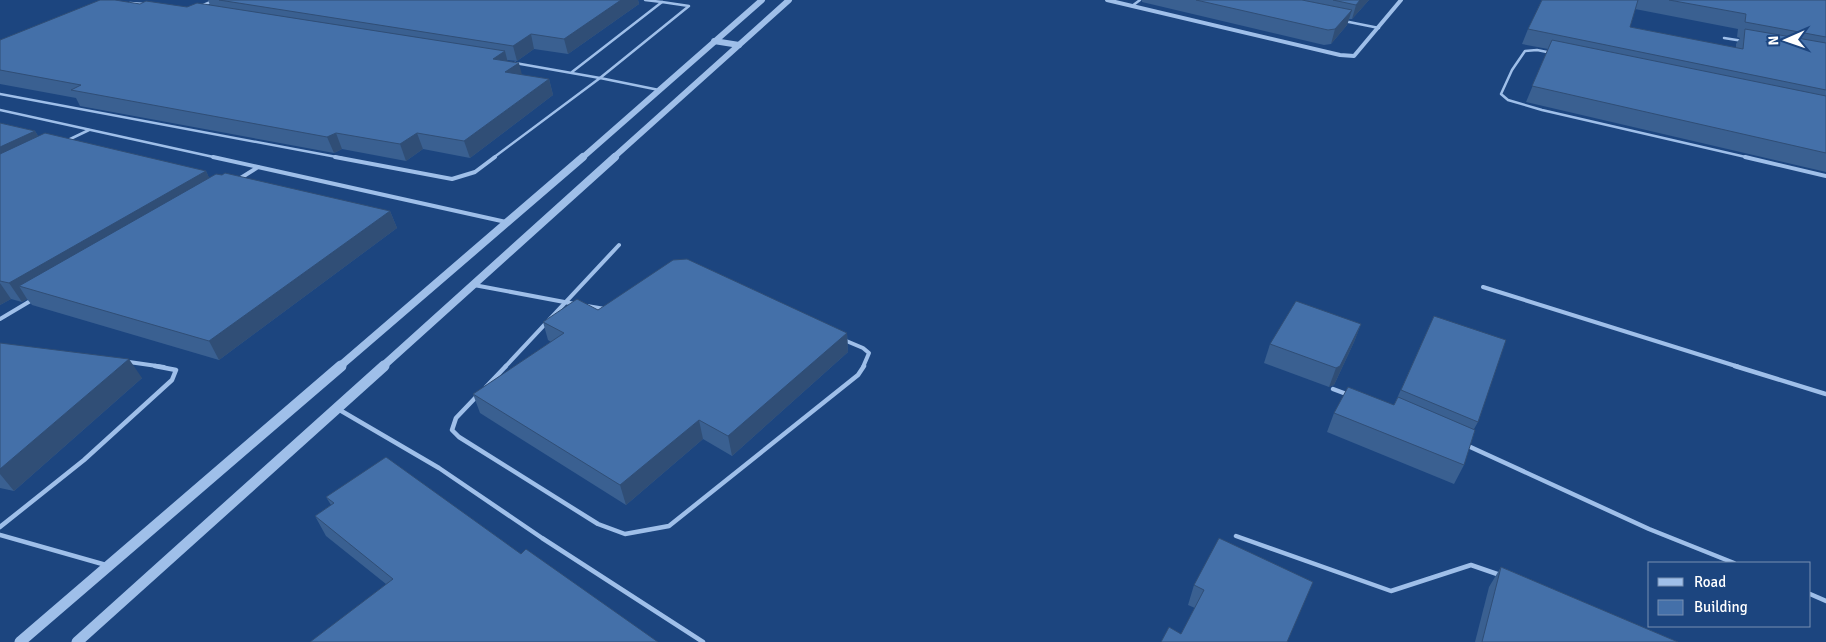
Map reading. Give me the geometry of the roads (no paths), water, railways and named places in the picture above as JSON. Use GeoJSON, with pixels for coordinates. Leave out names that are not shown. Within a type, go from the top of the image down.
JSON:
{"type":"FeatureCollection","features":[{"type":"Feature","properties":{"kind":"street"},"geometry":{"type":"LineString","coordinates":[[20,642],[661,90],[762,0]]}},
{"type":"Feature","properties":{"kind":"street"},"geometry":{"type":"LineString","coordinates":[[76,642],[789,0]]}},
{"type":"Feature","properties":{"kind":"street"},"geometry":{"type":"LineString","coordinates":[[1107,0],[1340,55],[1354,56],[1401,0]]}},
{"type":"Feature","properties":{"kind":"street"},"geometry":{"type":"LineString","coordinates":[[714,42],[738,45]]}},
{"type":"Feature","properties":{"kind":"lane"},"geometry":{"type":"LineString","coordinates":[[197,7],[215,0]]}},
{"type":"Feature","properties":{"kind":"lane"},"geometry":{"type":"LineString","coordinates":[[0,94],[452,179],[475,172],[600,78],[689,6],[645,0]]}},
{"type":"Feature","properties":{"kind":"lane"},"geometry":{"type":"LineString","coordinates":[[1132,6],[1140,0]]}},
{"type":"Feature","properties":{"kind":"lane"},"geometry":{"type":"LineString","coordinates":[[572,72],[662,2]]}},
{"type":"Feature","properties":{"kind":"lane"},"geometry":{"type":"LineString","coordinates":[[127,4],[153,5]]}},
{"type":"Feature","properties":{"kind":"lane"},"geometry":{"type":"LineString","coordinates":[[1340,20],[1379,28]]}},
{"type":"Feature","properties":{"kind":"lane"},"geometry":{"type":"LineString","coordinates":[[1724,38],[1752,43]]}},
{"type":"Feature","properties":{"kind":"lane"},"geometry":{"type":"LineString","coordinates":[[1556,54],[1537,50],[1525,51],[1512,70],[1501,94],[1508,100],[1542,110],[1826,176]]}},
{"type":"Feature","properties":{"kind":"lane"},"geometry":{"type":"LineString","coordinates":[[513,62],[661,90]]}},
{"type":"Feature","properties":{"kind":"lane"},"geometry":{"type":"LineString","coordinates":[[0,110],[506,222]]}},
{"type":"Feature","properties":{"kind":"lane"},"geometry":{"type":"LineString","coordinates":[[62,143],[89,130]]}},
{"type":"Feature","properties":{"kind":"lane"},"geometry":{"type":"LineString","coordinates":[[232,182],[258,167]]}},
{"type":"Feature","properties":{"kind":"lane"},"geometry":{"type":"LineString","coordinates":[[619,244],[456,418],[452,430],[459,437],[598,524],[625,534],[669,526],[858,375],[865,364],[868,353],[863,348],[836,336]]}},
{"type":"Feature","properties":{"kind":"lane"},"geometry":{"type":"LineString","coordinates":[[472,285],[608,309],[614,307]]}},
{"type":"Feature","properties":{"kind":"lane"},"geometry":{"type":"LineString","coordinates":[[1483,287],[1826,394]]}},
{"type":"Feature","properties":{"kind":"lane"},"geometry":{"type":"LineString","coordinates":[[0,319],[34,299]]}},
{"type":"Feature","properties":{"kind":"lane"},"geometry":{"type":"LineString","coordinates":[[0,527],[84,460],[172,380],[176,370],[126,362]]}},
{"type":"Feature","properties":{"kind":"lane"},"geometry":{"type":"LineString","coordinates":[[1333,389],[1351,396]]}},
{"type":"Feature","properties":{"kind":"lane"},"geometry":{"type":"LineString","coordinates":[[336,408],[439,468],[542,538],[703,642]]}},
{"type":"Feature","properties":{"kind":"lane"},"geometry":{"type":"LineString","coordinates":[[1457,441],[1649,529],[1732,562]]}},
{"type":"Feature","properties":{"kind":"lane"},"geometry":{"type":"LineString","coordinates":[[0,535],[108,566]]}},
{"type":"Feature","properties":{"kind":"lane"},"geometry":{"type":"LineString","coordinates":[[1236,536],[1391,591],[1471,565],[1506,577]]}},
{"type":"Feature","properties":{"kind":"lane"},"geometry":{"type":"LineString","coordinates":[[1811,594],[1826,601]]}}]}
